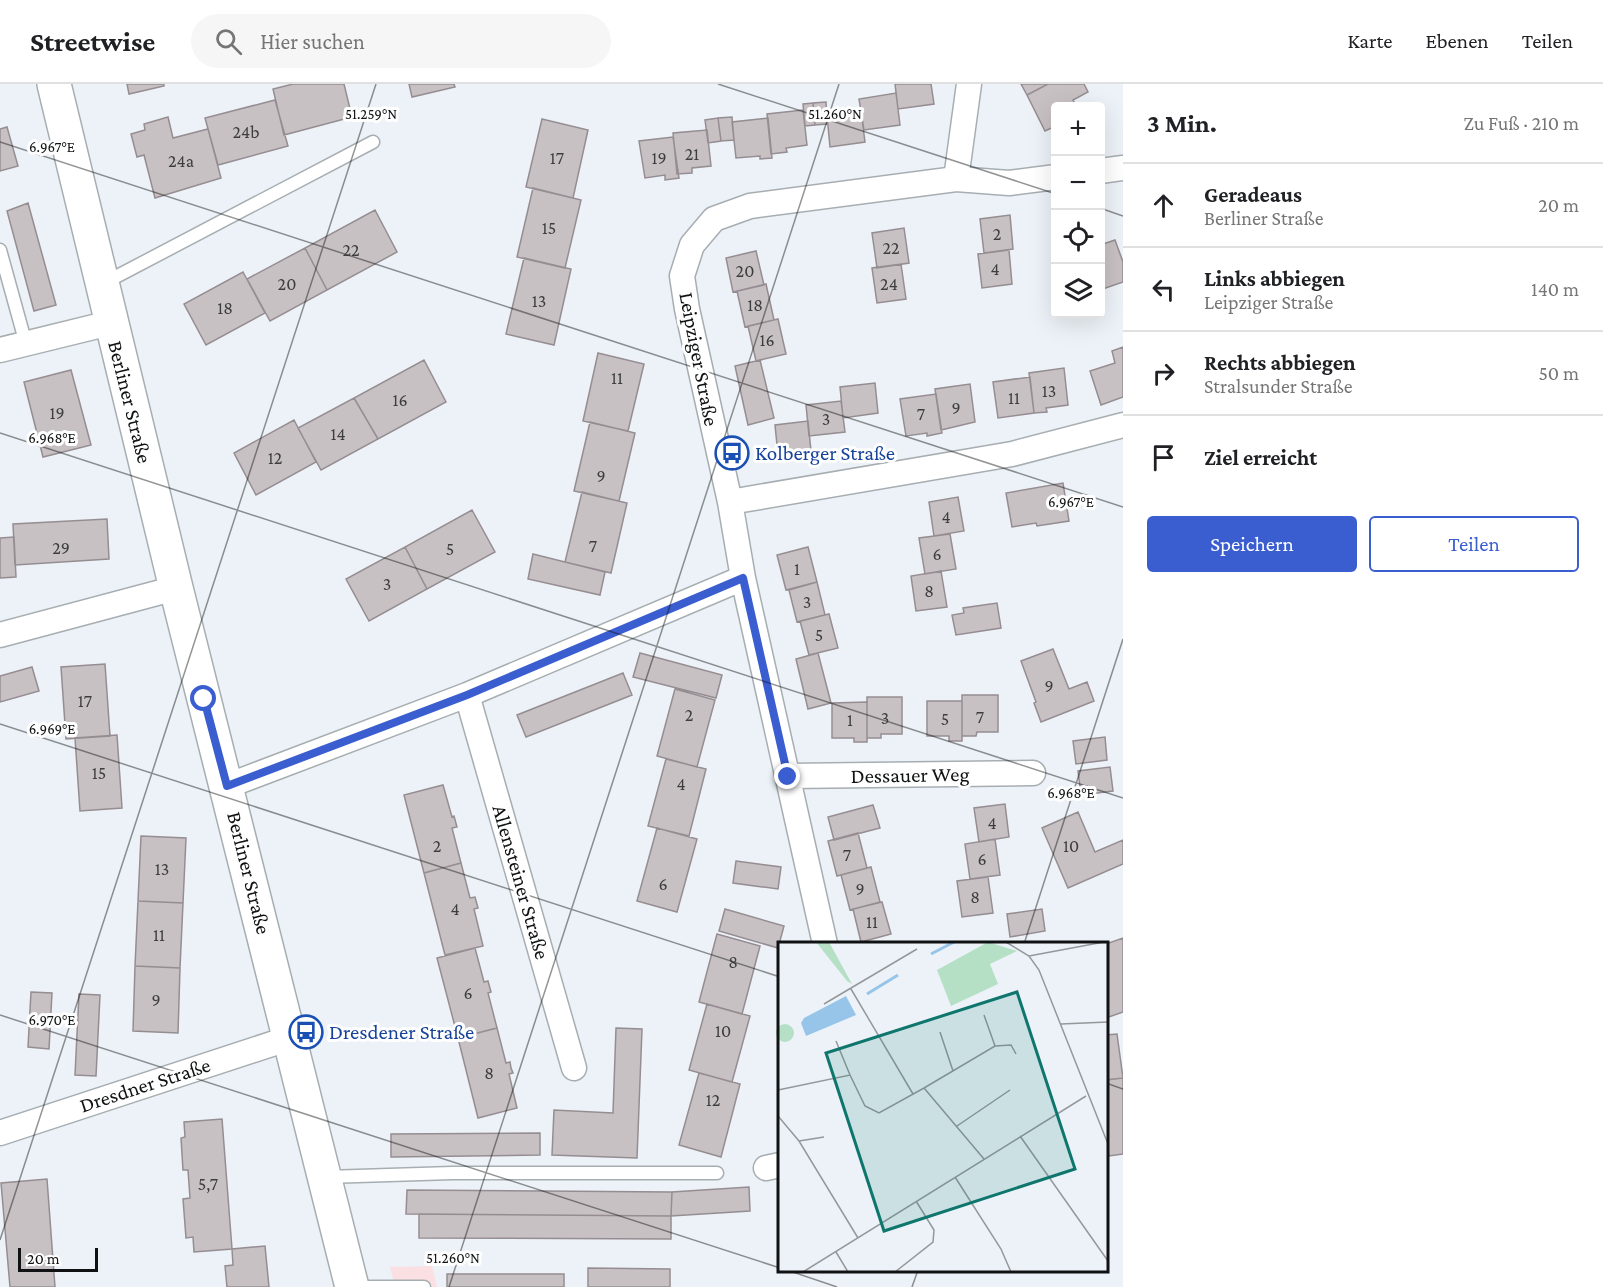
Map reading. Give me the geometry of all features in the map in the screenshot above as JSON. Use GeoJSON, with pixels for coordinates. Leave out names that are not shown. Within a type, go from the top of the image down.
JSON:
{"type":"FeatureCollection","features":[{"type":"Feature","properties":{"kind":"main road","name":"Berliner Straße"},"geometry":{"type":"LineString","coordinates":[[54,84],[110,323],[352,1287]]}},
{"type":"Feature","properties":{"kind":"street"},"geometry":{"type":"LineString","coordinates":[[956,179],[969,84]]}},
{"type":"Feature","properties":{"kind":"street"},"geometry":{"type":"LineString","coordinates":[[1105,170],[1123,168]]}},
{"type":"Feature","properties":{"kind":"street","name":"Leipziger Straße"},"geometry":{"type":"LineString","coordinates":[[825,942],[743,578],[730,502],[687,309],[682,276],[692,245],[714,219],[750,206],[956,179],[1009,183],[1051,178]]}},
{"type":"Feature","properties":{"kind":"street"},"geometry":{"type":"LineString","coordinates":[[0,350],[110,323]]}},
{"type":"Feature","properties":{"kind":"street"},"geometry":{"type":"LineString","coordinates":[[730,502],[1012,454],[1123,425]]}},
{"type":"Feature","properties":{"kind":"street"},"geometry":{"type":"LineString","coordinates":[[227,786],[467,695],[743,578]]}},
{"type":"Feature","properties":{"kind":"street"},"geometry":{"type":"LineString","coordinates":[[0,635],[176,588]]}},
{"type":"Feature","properties":{"kind":"street","name":"Allensteiner Straße"},"geometry":{"type":"LineString","coordinates":[[467,695],[574,1068]]}},
{"type":"Feature","properties":{"kind":"street","name":"Dessauer Weg"},"geometry":{"type":"LineString","coordinates":[[788,777],[1033,773]]}},
{"type":"Feature","properties":{"kind":"street","name":"Dresdner Straße"},"geometry":{"type":"LineString","coordinates":[[0,1133],[290,1038]]}},
{"type":"Feature","properties":{"kind":"lane"},"geometry":{"type":"LineString","coordinates":[[101,285],[373,142]]}},
{"type":"Feature","properties":{"kind":"lane"},"geometry":{"type":"LineString","coordinates":[[0,250],[26,344]]}},
{"type":"Feature","properties":{"kind":"lane"},"geometry":{"type":"LineString","coordinates":[[324,1177],[452,1173],[717,1173]]}},
{"type":"Feature","properties":{"kind":"lane"},"geometry":{"type":"LineString","coordinates":[[365,1287],[424,1287]]}},
{"type":"Feature","properties":{"kind":"shaded area"},"geometry":{"type":"Polygon","coordinates":[[[432,1266],[437,1287],[395,1287],[390,1267],[432,1266]]]}},
{"type":"Feature","properties":{"kind":"building"},"geometry":{"type":"Polygon","coordinates":[[[127,84],[164,84],[164,86],[129,94],[127,84]]]}},
{"type":"Feature","properties":{"kind":"building"},"geometry":{"type":"Polygon","coordinates":[[[293,84],[344,84],[352,117],[284,135],[273,89],[293,84]]]}},
{"type":"Feature","properties":{"kind":"building"},"geometry":{"type":"Polygon","coordinates":[[[409,84],[454,84],[455,87],[412,97],[409,84]]]}},
{"type":"Feature","properties":{"kind":"building"},"geometry":{"type":"Polygon","coordinates":[[[895,84],[931,84],[934,104],[898,109],[895,84]]]}},
{"type":"Feature","properties":{"kind":"building"},"geometry":{"type":"Polygon","coordinates":[[[1021,84],[1048,84],[1027,95],[1021,84]]]}},
{"type":"Feature","properties":{"kind":"building"},"geometry":{"type":"Polygon","coordinates":[[[1048,84],[1084,84],[1088,92],[1073,100],[1074,102],[1051,102],[1051,128],[1045,131],[1027,95],[1048,84]]]}},
{"type":"Feature","properties":{"kind":"building"},"geometry":{"type":"Polygon","coordinates":[[[896,93],[900,125],[864,130],[859,99],[896,93]]]}},
{"type":"Feature","properties":{"kind":"building"},"geometry":{"type":"Polygon","coordinates":[[[275,100],[288,146],[218,165],[205,118],[275,100]]]}},
{"type":"Feature","properties":{"kind":"building"},"geometry":{"type":"Polygon","coordinates":[[[826,102],[827,124],[815,125],[813,103],[826,102]]]}},
{"type":"Feature","properties":{"kind":"building"},"geometry":{"type":"Polygon","coordinates":[[[813,103],[815,125],[805,126],[803,104],[813,103]]]}},
{"type":"Feature","properties":{"kind":"building"},"geometry":{"type":"Polygon","coordinates":[[[803,110],[807,145],[786,148],[787,152],[771,154],[767,114],[803,110]]]}},
{"type":"Feature","properties":{"kind":"building"},"geometry":{"type":"Polygon","coordinates":[[[861,111],[865,142],[830,147],[827,116],[861,111]]]}},
{"type":"Feature","properties":{"kind":"building"},"geometry":{"type":"Polygon","coordinates":[[[168,117],[173,138],[208,129],[221,178],[155,198],[144,155],[137,157],[131,134],[145,130],[144,124],[168,117]]]}},
{"type":"Feature","properties":{"kind":"building"},"geometry":{"type":"Polygon","coordinates":[[[732,117],[734,140],[721,141],[718,118],[732,117]]]}},
{"type":"Feature","properties":{"kind":"building"},"geometry":{"type":"Polygon","coordinates":[[[718,118],[721,141],[708,143],[705,120],[718,118]]]}},
{"type":"Feature","properties":{"kind":"building"},"geometry":{"type":"Polygon","coordinates":[[[768,118],[772,158],[760,159],[760,156],[736,158],[732,122],[768,118]]]}},
{"type":"Feature","properties":{"kind":"building"},"geometry":{"type":"Polygon","coordinates":[[[542,119],[588,130],[573,198],[526,187],[542,119]]]}},
{"type":"Feature","properties":{"kind":"building"},"geometry":{"type":"Polygon","coordinates":[[[7,127],[18,166],[0,171],[0,129],[7,127]]]}},
{"type":"Feature","properties":{"kind":"building"},"geometry":{"type":"Polygon","coordinates":[[[707,130],[711,166],[692,168],[692,173],[677,174],[673,133],[707,130]]]}},
{"type":"Feature","properties":{"kind":"building"},"geometry":{"type":"Polygon","coordinates":[[[673,137],[679,178],[665,180],[665,175],[645,178],[639,141],[673,137]]]}},
{"type":"Feature","properties":{"kind":"building"},"geometry":{"type":"Polygon","coordinates":[[[533,188],[581,200],[565,268],[517,257],[533,188]]]}},
{"type":"Feature","properties":{"kind":"building"},"geometry":{"type":"Polygon","coordinates":[[[28,203],[56,305],[34,311],[7,211],[28,203]]]}},
{"type":"Feature","properties":{"kind":"building"},"geometry":{"type":"Polygon","coordinates":[[[375,210],[397,252],[327,290],[305,248],[375,210]]]}},
{"type":"Feature","properties":{"kind":"building"},"geometry":{"type":"Polygon","coordinates":[[[1010,215],[1013,249],[984,253],[980,219],[1010,215]]]}},
{"type":"Feature","properties":{"kind":"building"},"geometry":{"type":"Polygon","coordinates":[[[904,228],[909,263],[877,268],[872,233],[904,228]]]}},
{"type":"Feature","properties":{"kind":"building"},"geometry":{"type":"Polygon","coordinates":[[[1115,240],[1123,262],[1123,282],[1105,288],[1105,264],[1105,243],[1115,240]]]}},
{"type":"Feature","properties":{"kind":"building"},"geometry":{"type":"Polygon","coordinates":[[[305,248],[327,290],[270,321],[247,279],[305,248]]]}},
{"type":"Feature","properties":{"kind":"building"},"geometry":{"type":"Polygon","coordinates":[[[1009,250],[1012,284],[982,288],[978,254],[1009,250]]]}},
{"type":"Feature","properties":{"kind":"building"},"geometry":{"type":"Polygon","coordinates":[[[756,251],[764,285],[733,292],[726,258],[756,251]]]}},
{"type":"Feature","properties":{"kind":"building"},"geometry":{"type":"Polygon","coordinates":[[[524,258],[571,269],[554,345],[506,334],[524,258]]]}},
{"type":"Feature","properties":{"kind":"building"},"geometry":{"type":"Polygon","coordinates":[[[901,264],[906,299],[877,303],[872,268],[901,264]]]}},
{"type":"Feature","properties":{"kind":"building"},"geometry":{"type":"Polygon","coordinates":[[[243,272],[265,313],[206,345],[184,304],[243,272]]]}},
{"type":"Feature","properties":{"kind":"building"},"geometry":{"type":"Polygon","coordinates":[[[766,284],[774,320],[745,327],[737,291],[766,284]]]}},
{"type":"Feature","properties":{"kind":"building"},"geometry":{"type":"Polygon","coordinates":[[[778,319],[786,354],[756,361],[748,326],[778,319]]]}},
{"type":"Feature","properties":{"kind":"building"},"geometry":{"type":"Polygon","coordinates":[[[1123,347],[1123,397],[1101,405],[1090,371],[1115,363],[1112,351],[1123,347]]]}},
{"type":"Feature","properties":{"kind":"building"},"geometry":{"type":"Polygon","coordinates":[[[598,353],[644,364],[628,431],[583,421],[598,353]]]}},
{"type":"Feature","properties":{"kind":"building"},"geometry":{"type":"Polygon","coordinates":[[[424,360],[446,402],[378,439],[354,398],[424,360]]]}},
{"type":"Feature","properties":{"kind":"building"},"geometry":{"type":"Polygon","coordinates":[[[760,360],[774,418],[748,425],[735,366],[760,360]]]}},
{"type":"Feature","properties":{"kind":"building"},"geometry":{"type":"Polygon","coordinates":[[[1064,368],[1068,405],[1046,408],[1047,412],[1034,413],[1029,373],[1064,368]]]}},
{"type":"Feature","properties":{"kind":"building"},"geometry":{"type":"Polygon","coordinates":[[[71,370],[91,445],[43,457],[24,382],[71,370]]]}},
{"type":"Feature","properties":{"kind":"building"},"geometry":{"type":"Polygon","coordinates":[[[1030,377],[1034,413],[998,418],[993,382],[1030,377]]]}},
{"type":"Feature","properties":{"kind":"building"},"geometry":{"type":"Polygon","coordinates":[[[875,383],[878,413],[843,418],[840,387],[875,383]]]}},
{"type":"Feature","properties":{"kind":"building"},"geometry":{"type":"Polygon","coordinates":[[[970,384],[975,422],[941,430],[935,389],[970,384]]]}},
{"type":"Feature","properties":{"kind":"building"},"geometry":{"type":"Polygon","coordinates":[[[936,394],[942,433],[906,436],[900,399],[936,394]]]}},
{"type":"Feature","properties":{"kind":"building"},"geometry":{"type":"Polygon","coordinates":[[[354,398],[378,439],[321,470],[298,428],[354,398]]]}},
{"type":"Feature","properties":{"kind":"building"},"geometry":{"type":"Polygon","coordinates":[[[841,401],[845,432],[809,436],[806,405],[841,401]]]}},
{"type":"Feature","properties":{"kind":"building"},"geometry":{"type":"Polygon","coordinates":[[[294,420],[316,462],[256,495],[234,453],[294,420]]]}},
{"type":"Feature","properties":{"kind":"building"},"geometry":{"type":"Polygon","coordinates":[[[808,421],[811,451],[778,455],[775,425],[808,421]]]}},
{"type":"Feature","properties":{"kind":"building"},"geometry":{"type":"Polygon","coordinates":[[[590,422],[635,433],[619,501],[574,491],[590,422]]]}},
{"type":"Feature","properties":{"kind":"building"},"geometry":{"type":"Polygon","coordinates":[[[1063,483],[1069,521],[1012,527],[1006,493],[1063,483]]]}},
{"type":"Feature","properties":{"kind":"building"},"geometry":{"type":"Polygon","coordinates":[[[582,492],[627,503],[611,573],[565,562],[582,492]]]}},
{"type":"Feature","properties":{"kind":"building"},"geometry":{"type":"Polygon","coordinates":[[[958,497],[964,531],[934,536],[929,502],[958,497]]]}},
{"type":"Feature","properties":{"kind":"building"},"geometry":{"type":"Polygon","coordinates":[[[472,510],[495,552],[427,589],[405,547],[472,510]]]}},
{"type":"Feature","properties":{"kind":"building"},"geometry":{"type":"Polygon","coordinates":[[[107,519],[109,559],[15,565],[13,524],[107,519]]]}},
{"type":"Feature","properties":{"kind":"building"},"geometry":{"type":"Polygon","coordinates":[[[950,534],[956,569],[925,574],[919,538],[950,534]]]}},
{"type":"Feature","properties":{"kind":"building"},"geometry":{"type":"Polygon","coordinates":[[[14,537],[16,577],[0,578],[0,538],[14,537]]]}},
{"type":"Feature","properties":{"kind":"building"},"geometry":{"type":"Polygon","coordinates":[[[405,547],[427,589],[369,621],[346,579],[405,547]]]}},
{"type":"Feature","properties":{"kind":"building"},"geometry":{"type":"Polygon","coordinates":[[[808,547],[817,582],[786,590],[777,555],[808,547]]]}},
{"type":"Feature","properties":{"kind":"building"},"geometry":{"type":"Polygon","coordinates":[[[533,554],[605,572],[600,595],[528,579],[533,554]]]}},
{"type":"Feature","properties":{"kind":"building"},"geometry":{"type":"Polygon","coordinates":[[[941,571],[947,607],[916,611],[911,576],[941,571]]]}},
{"type":"Feature","properties":{"kind":"building"},"geometry":{"type":"Polygon","coordinates":[[[817,582],[825,615],[797,622],[789,590],[817,582]]]}},
{"type":"Feature","properties":{"kind":"building"},"geometry":{"type":"Polygon","coordinates":[[[997,603],[1001,628],[956,635],[952,615],[964,613],[963,608],[997,603]]]}},
{"type":"Feature","properties":{"kind":"building"},"geometry":{"type":"Polygon","coordinates":[[[829,614],[838,648],[809,655],[800,621],[829,614]]]}},
{"type":"Feature","properties":{"kind":"building"},"geometry":{"type":"Polygon","coordinates":[[[1053,649],[1069,689],[1087,682],[1094,701],[1041,722],[1021,661],[1053,649]]]}},
{"type":"Feature","properties":{"kind":"building"},"geometry":{"type":"Polygon","coordinates":[[[640,653],[722,675],[716,698],[633,677],[640,653]]]}},
{"type":"Feature","properties":{"kind":"building"},"geometry":{"type":"Polygon","coordinates":[[[818,653],[831,703],[808,709],[796,659],[818,653]]]}},
{"type":"Feature","properties":{"kind":"building"},"geometry":{"type":"Polygon","coordinates":[[[105,664],[110,736],[66,739],[61,667],[105,664]]]}},
{"type":"Feature","properties":{"kind":"building"},"geometry":{"type":"Polygon","coordinates":[[[32,667],[39,691],[0,702],[0,676],[32,667]]]}},
{"type":"Feature","properties":{"kind":"building"},"geometry":{"type":"Polygon","coordinates":[[[623,673],[632,695],[526,737],[517,715],[623,673]]]}},
{"type":"Feature","properties":{"kind":"building"},"geometry":{"type":"Polygon","coordinates":[[[675,689],[715,700],[697,767],[657,756],[675,689]]]}},
{"type":"Feature","properties":{"kind":"building"},"geometry":{"type":"Polygon","coordinates":[[[962,695],[998,695],[998,732],[977,732],[976,736],[962,736],[962,695]]]}},
{"type":"Feature","properties":{"kind":"building"},"geometry":{"type":"Polygon","coordinates":[[[867,697],[902,697],[902,734],[881,734],[881,738],[867,738],[867,697]]]}},
{"type":"Feature","properties":{"kind":"building"},"geometry":{"type":"Polygon","coordinates":[[[927,701],[962,701],[962,741],[949,741],[949,736],[927,736],[927,701]]]}},
{"type":"Feature","properties":{"kind":"building"},"geometry":{"type":"Polygon","coordinates":[[[867,702],[867,742],[854,742],[854,738],[832,738],[832,703],[867,702]]]}},
{"type":"Feature","properties":{"kind":"building"},"geometry":{"type":"Polygon","coordinates":[[[117,735],[122,808],[80,811],[75,738],[117,735]]]}},
{"type":"Feature","properties":{"kind":"building"},"geometry":{"type":"Polygon","coordinates":[[[1105,737],[1107,760],[1076,764],[1073,741],[1105,737]]]}},
{"type":"Feature","properties":{"kind":"building"},"geometry":{"type":"Polygon","coordinates":[[[666,759],[706,769],[689,836],[648,826],[666,759]]]}},
{"type":"Feature","properties":{"kind":"building"},"geometry":{"type":"Polygon","coordinates":[[[1110,767],[1113,791],[1081,795],[1078,771],[1110,767]]]}},
{"type":"Feature","properties":{"kind":"building"},"geometry":{"type":"Polygon","coordinates":[[[443,785],[457,827],[452,828],[461,863],[424,873],[404,795],[443,785]]]}},
{"type":"Feature","properties":{"kind":"building"},"geometry":{"type":"Polygon","coordinates":[[[1005,804],[1009,837],[979,842],[974,808],[1005,804]]]}},
{"type":"Feature","properties":{"kind":"building"},"geometry":{"type":"Polygon","coordinates":[[[873,805],[880,828],[834,840],[828,817],[873,805]]]}},
{"type":"Feature","properties":{"kind":"building"},"geometry":{"type":"Polygon","coordinates":[[[1078,812],[1095,852],[1123,840],[1123,864],[1068,888],[1042,828],[1078,812]]]}},
{"type":"Feature","properties":{"kind":"building"},"geometry":{"type":"Polygon","coordinates":[[[657,828],[697,839],[677,912],[637,901],[657,828]]]}},
{"type":"Feature","properties":{"kind":"building"},"geometry":{"type":"Polygon","coordinates":[[[858,833],[867,868],[837,876],[828,841],[858,833]]]}},
{"type":"Feature","properties":{"kind":"building"},"geometry":{"type":"Polygon","coordinates":[[[141,836],[186,838],[183,903],[138,901],[141,836]]]}},
{"type":"Feature","properties":{"kind":"building"},"geometry":{"type":"Polygon","coordinates":[[[995,839],[1000,875],[970,879],[965,844],[995,839]]]}},
{"type":"Feature","properties":{"kind":"building"},"geometry":{"type":"Polygon","coordinates":[[[736,861],[781,867],[778,889],[733,883],[736,861]]]}},
{"type":"Feature","properties":{"kind":"building"},"geometry":{"type":"Polygon","coordinates":[[[461,863],[470,898],[475,897],[478,908],[474,909],[483,946],[445,955],[424,873],[461,863]]]}},
{"type":"Feature","properties":{"kind":"building"},"geometry":{"type":"Polygon","coordinates":[[[871,867],[880,902],[850,910],[841,875],[871,867]]]}},
{"type":"Feature","properties":{"kind":"building"},"geometry":{"type":"Polygon","coordinates":[[[988,877],[993,913],[962,917],[957,881],[988,877]]]}},
{"type":"Feature","properties":{"kind":"building"},"geometry":{"type":"Polygon","coordinates":[[[138,901],[183,903],[180,968],[135,966],[138,901]]]}},
{"type":"Feature","properties":{"kind":"building"},"geometry":{"type":"Polygon","coordinates":[[[882,902],[891,934],[861,942],[853,909],[882,902]]]}},
{"type":"Feature","properties":{"kind":"building"},"geometry":{"type":"Polygon","coordinates":[[[725,909],[784,926],[778,948],[719,931],[725,909]]]}},
{"type":"Feature","properties":{"kind":"building"},"geometry":{"type":"Polygon","coordinates":[[[1042,909],[1045,931],[1010,937],[1007,914],[1042,909]]]}},
{"type":"Feature","properties":{"kind":"building"},"geometry":{"type":"Polygon","coordinates":[[[717,934],[760,946],[742,1014],[699,1002],[717,934]]]}},
{"type":"Feature","properties":{"kind":"building"},"geometry":{"type":"Polygon","coordinates":[[[1123,938],[1123,1012],[1108,1017],[1108,943],[1123,938]]]}},
{"type":"Feature","properties":{"kind":"building"},"geometry":{"type":"Polygon","coordinates":[[[475,948],[484,982],[488,981],[491,992],[488,993],[497,1028],[458,1038],[437,958],[475,948]]]}},
{"type":"Feature","properties":{"kind":"building"},"geometry":{"type":"Polygon","coordinates":[[[135,966],[180,968],[178,1033],[133,1031],[135,966]]]}},
{"type":"Feature","properties":{"kind":"building"},"geometry":{"type":"Polygon","coordinates":[[[31,992],[52,993],[49,1049],[28,1047],[31,992]]]}},
{"type":"Feature","properties":{"kind":"building"},"geometry":{"type":"Polygon","coordinates":[[[79,994],[100,995],[96,1076],[75,1075],[79,994]]]}},
{"type":"Feature","properties":{"kind":"building"},"geometry":{"type":"Polygon","coordinates":[[[707,1004],[750,1016],[732,1082],[689,1070],[707,1004]]]}},
{"type":"Feature","properties":{"kind":"building"},"geometry":{"type":"Polygon","coordinates":[[[497,1028],[506,1063],[510,1062],[513,1073],[509,1074],[517,1108],[478,1118],[458,1038],[497,1028]]]}},
{"type":"Feature","properties":{"kind":"building"},"geometry":{"type":"Polygon","coordinates":[[[616,1028],[642,1029],[637,1158],[552,1155],[554,1110],[613,1113],[616,1028]]]}},
{"type":"Feature","properties":{"kind":"building"},"geometry":{"type":"Polygon","coordinates":[[[1117,1034],[1123,1078],[1108,1080],[1108,1035],[1117,1034]]]}},
{"type":"Feature","properties":{"kind":"building"},"geometry":{"type":"Polygon","coordinates":[[[699,1073],[740,1084],[721,1157],[679,1145],[699,1073]]]}},
{"type":"Feature","properties":{"kind":"building"},"geometry":{"type":"Polygon","coordinates":[[[1123,1078],[1123,1154],[1109,1156],[1108,1152],[1108,1080],[1123,1078]]]}},
{"type":"Feature","properties":{"kind":"building"},"geometry":{"type":"Polygon","coordinates":[[[222,1119],[232,1249],[194,1252],[193,1237],[186,1238],[183,1199],[190,1198],[188,1170],[183,1170],[181,1138],[185,1137],[184,1122],[222,1119]]]}},
{"type":"Feature","properties":{"kind":"building"},"geometry":{"type":"Polygon","coordinates":[[[540,1133],[540,1155],[391,1157],[391,1134],[540,1133]]]}},
{"type":"Feature","properties":{"kind":"building"},"geometry":{"type":"Polygon","coordinates":[[[47,1179],[55,1287],[10,1287],[1,1183],[47,1179]]]}},
{"type":"Feature","properties":{"kind":"building"},"geometry":{"type":"Polygon","coordinates":[[[749,1187],[750,1211],[671,1216],[672,1192],[749,1187]]]}},
{"type":"Feature","properties":{"kind":"building"},"geometry":{"type":"Polygon","coordinates":[[[407,1190],[672,1192],[671,1216],[406,1214],[407,1190]]]}},
{"type":"Feature","properties":{"kind":"building"},"geometry":{"type":"Polygon","coordinates":[[[419,1214],[671,1216],[671,1239],[419,1238],[419,1214]]]}},
{"type":"Feature","properties":{"kind":"building"},"geometry":{"type":"Polygon","coordinates":[[[265,1246],[269,1287],[227,1287],[225,1266],[233,1265],[232,1249],[265,1246]]]}},
{"type":"Feature","properties":{"kind":"building"},"geometry":{"type":"Polygon","coordinates":[[[588,1268],[670,1269],[670,1287],[588,1287],[588,1268]]]}},
{"type":"Feature","properties":{"kind":"building"},"geometry":{"type":"Polygon","coordinates":[[[447,1274],[564,1274],[564,1287],[447,1287],[447,1274]]]}},
{"type":"Feature","properties":{"kind":"place","name":"Kolberger Straße"},"geometry":{"type":"Point","coordinates":[732,453]}},
{"type":"Feature","properties":{"kind":"place","name":"Dresdener Straße"},"geometry":{"type":"Point","coordinates":[306,1032]}},
{"type":"Feature","properties":{"kind":"route"},"geometry":{"type":"LineString","coordinates":[[204,699],[227,786],[467,695],[743,578],[788,777]]}}]}
